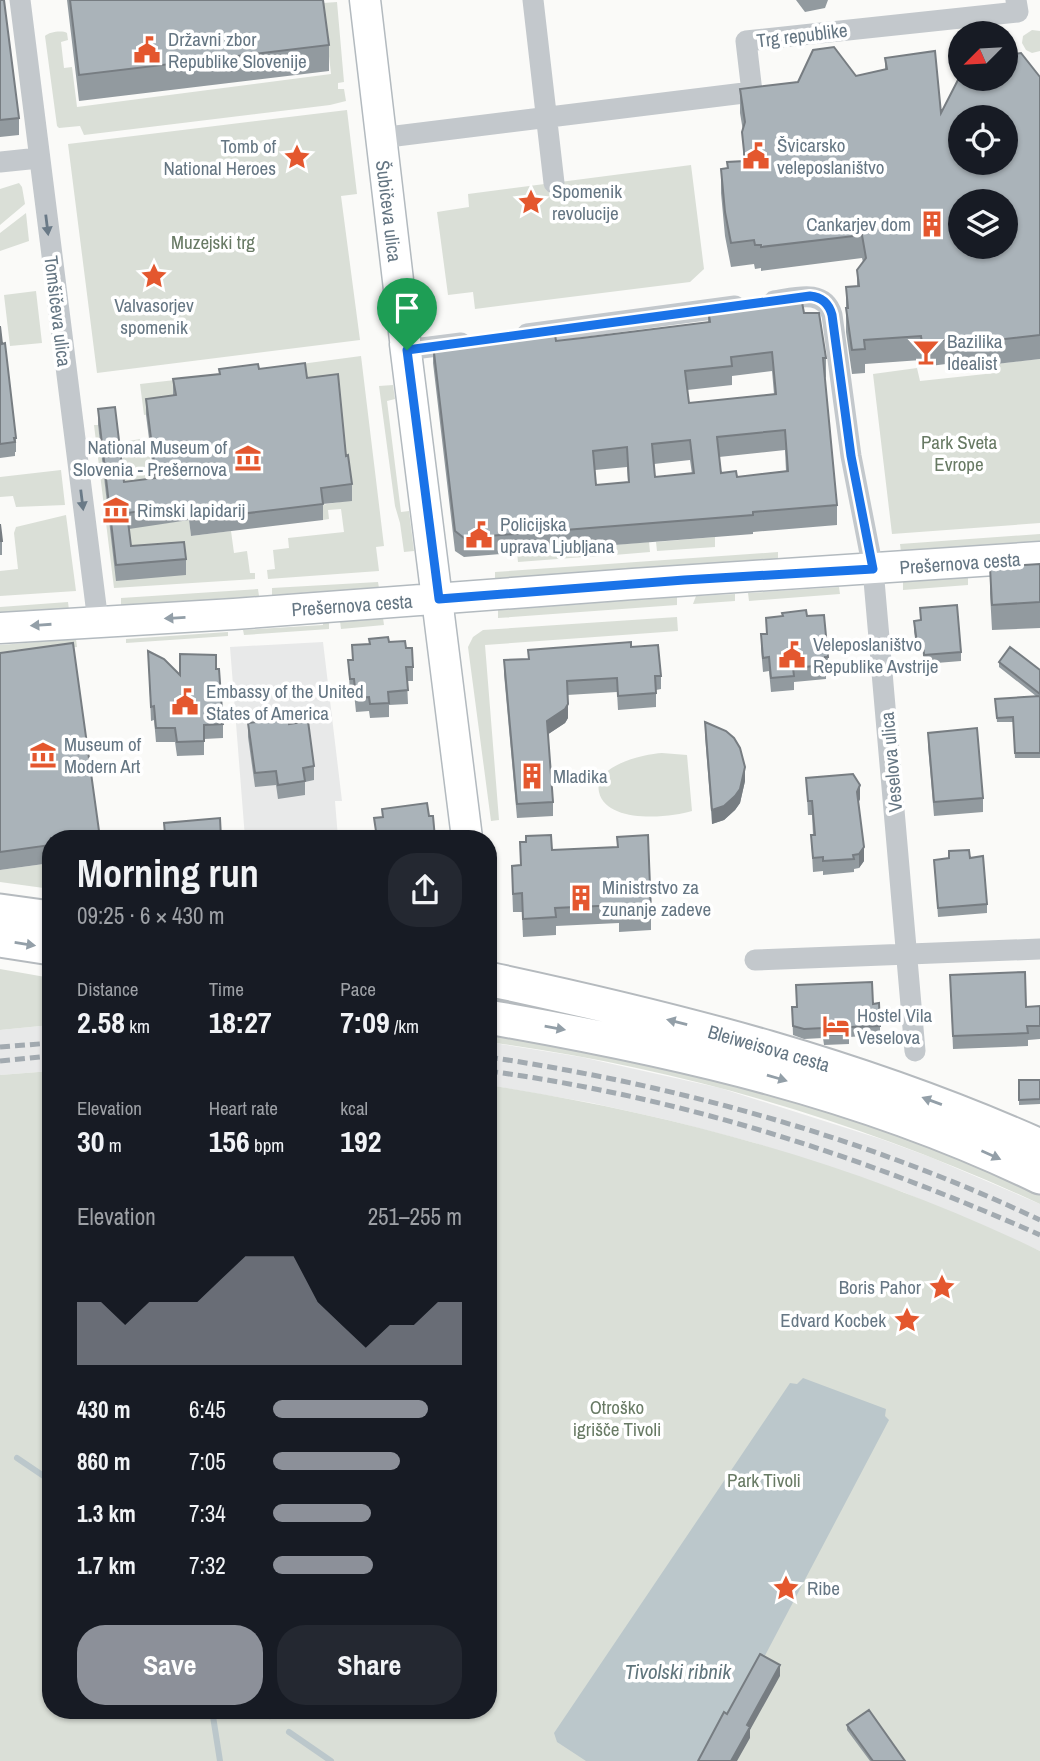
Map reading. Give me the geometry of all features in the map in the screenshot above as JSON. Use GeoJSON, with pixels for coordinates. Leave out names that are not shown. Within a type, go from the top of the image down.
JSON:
{"type":"FeatureCollection","features":[{"type":"Feature","properties":{"kind":"main road","name":"Šubičeva ulica"},"geometry":{"type":"LineString","coordinates":[[365,0],[466,830]]}},
{"type":"Feature","properties":{"kind":"main road","name":"Prešernova cesta"},"geometry":{"type":"LineString","coordinates":[[0,628],[1040,557]]}},
{"type":"Feature","properties":{"kind":"main road"},"geometry":{"type":"LineString","coordinates":[[0,911],[42,917]]}},
{"type":"Feature","properties":{"kind":"main road"},"geometry":{"type":"LineString","coordinates":[[0,940],[42,947]]}},
{"type":"Feature","properties":{"kind":"main road","name":"Bleiweisova cesta"},"geometry":{"type":"LineString","coordinates":[[497,981],[690,1025],[802,1056],[950,1108],[1040,1146]]}},
{"type":"Feature","properties":{"kind":"main road","name":"Bleiweisova cesta"},"geometry":{"type":"LineString","coordinates":[[497,1019],[677,1053],[797,1084],[917,1125],[1040,1177]]}},
{"type":"Feature","properties":{"kind":"street","name":"Tomšičeva ulica"},"geometry":{"type":"LineString","coordinates":[[20,0],[98,622]]}},
{"type":"Feature","properties":{"kind":"street"},"geometry":{"type":"LineString","coordinates":[[533,0],[554,183]]}},
{"type":"Feature","properties":{"kind":"street","name":"Trg republike"},"geometry":{"type":"LineString","coordinates":[[380,138],[752,92],[746,41],[1018,12],[1016,0]]}},
{"type":"Feature","properties":{"kind":"street"},"geometry":{"type":"LineString","coordinates":[[0,162],[39,158]]}},
{"type":"Feature","properties":{"kind":"street","name":"Veselova ulica"},"geometry":{"type":"LineString","coordinates":[[503,337],[810,296],[822,300],[829,307],[851,456],[873,569],[915,1051]]}},
{"type":"Feature","properties":{"kind":"street"},"geometry":{"type":"LineString","coordinates":[[406,345],[481,341]]}},
{"type":"Feature","properties":{"kind":"street"},"geometry":{"type":"LineString","coordinates":[[755,960],[1040,949]]}},
{"type":"Feature","properties":{"kind":"shaded area"},"geometry":{"type":"Polygon","coordinates":[[[323,642],[342,801],[335,801],[337,830],[244,830],[230,647],[323,642]]]}},
{"type":"Feature","properties":{"kind":"shaded area"},"geometry":{"type":"Polygon","coordinates":[[[42,1026],[42,1072],[0,1075],[0,1030],[42,1026]]]}},
{"type":"Feature","properties":{"kind":"shaded area"},"geometry":{"type":"Polygon","coordinates":[[[497,1043],[581,1057],[720,1088],[930,1157],[1040,1204],[1040,1251],[903,1192],[755,1143],[592,1103],[497,1087],[497,1043]]]}},
{"type":"Feature","properties":{"kind":"green space"},"geometry":{"type":"Polygon","coordinates":[[[337,2],[344,82],[338,83],[338,89],[344,89],[346,101],[84,135],[80,126],[57,126],[45,36],[49,33],[67,33],[68,40],[61,42],[64,68],[72,67],[77,107],[331,74],[323,3],[337,2]]]}},
{"type":"Feature","properties":{"kind":"green space"},"geometry":{"type":"Polygon","coordinates":[[[1032,30],[1040,31],[1040,51],[1032,53],[1026,50],[1022,43],[1023,36],[1032,30]]]}},
{"type":"Feature","properties":{"kind":"green space","name":"Muzejski trg"},"geometry":{"type":"Polygon","coordinates":[[[347,110],[357,194],[341,196],[360,340],[97,373],[68,144],[347,110]]]}},
{"type":"Feature","properties":{"kind":"green space"},"geometry":{"type":"Polygon","coordinates":[[[691,165],[704,269],[690,282],[475,309],[473,292],[448,295],[437,212],[469,207],[468,194],[691,165]]]}},
{"type":"Feature","properties":{"kind":"green space"},"geometry":{"type":"Polygon","coordinates":[[[19,183],[25,204],[0,225],[0,189],[19,183]]]}},
{"type":"Feature","properties":{"kind":"green space"},"geometry":{"type":"Polygon","coordinates":[[[26,213],[29,241],[0,251],[0,233],[26,213]]]}},
{"type":"Feature","properties":{"kind":"green space"},"geometry":{"type":"Polygon","coordinates":[[[36,291],[42,343],[10,346],[4,295],[36,291]]]}},
{"type":"Feature","properties":{"kind":"green space"},"geometry":{"type":"Polygon","coordinates":[[[361,356],[384,546],[376,547],[379,571],[268,579],[267,570],[275,569],[273,550],[289,548],[288,538],[344,532],[341,509],[328,510],[329,519],[323,520],[321,505],[352,500],[256,370],[361,356]]]}},
{"type":"Feature","properties":{"kind":"green space","name":"Park Sveta Evrope"},"geometry":{"type":"Polygon","coordinates":[[[1040,359],[1040,523],[892,534],[873,374],[917,368],[920,381],[995,373],[994,364],[1040,359]]]}},
{"type":"Feature","properties":{"kind":"green space"},"geometry":{"type":"Polygon","coordinates":[[[219,375],[176,411],[144,415],[140,384],[219,375]]]}},
{"type":"Feature","properties":{"kind":"green space"},"geometry":{"type":"Polygon","coordinates":[[[393,385],[395,399],[387,401],[401,512],[409,511],[414,551],[404,552],[379,386],[393,385]]]}},
{"type":"Feature","properties":{"kind":"green space"},"geometry":{"type":"Polygon","coordinates":[[[94,425],[98,425],[117,581],[131,562],[120,461],[126,455],[128,441],[147,438],[158,524],[189,520],[191,536],[231,531],[234,553],[247,551],[250,573],[255,573],[255,579],[114,588],[94,425]]]}},
{"type":"Feature","properties":{"kind":"green space"},"geometry":{"type":"Polygon","coordinates":[[[61,470],[65,505],[16,507],[13,496],[0,497],[0,477],[61,470]]]}},
{"type":"Feature","properties":{"kind":"green space"},"geometry":{"type":"Polygon","coordinates":[[[66,515],[76,591],[0,596],[0,571],[18,569],[14,533],[16,527],[66,515]]]}},
{"type":"Feature","properties":{"kind":"green space"},"geometry":{"type":"Polygon","coordinates":[[[1040,534],[1040,542],[901,552],[900,544],[1040,534]]]}},
{"type":"Feature","properties":{"kind":"green space"},"geometry":{"type":"Polygon","coordinates":[[[715,537],[715,547],[657,551],[656,542],[715,537]]]}},
{"type":"Feature","properties":{"kind":"green space"},"geometry":{"type":"Polygon","coordinates":[[[649,542],[650,552],[590,557],[589,547],[649,542]]]}},
{"type":"Feature","properties":{"kind":"green space"},"geometry":{"type":"Polygon","coordinates":[[[583,548],[584,557],[518,562],[517,553],[583,548]]]}},
{"type":"Feature","properties":{"kind":"green space"},"geometry":{"type":"Polygon","coordinates":[[[778,552],[778,560],[495,579],[495,572],[778,552]]]}},
{"type":"Feature","properties":{"kind":"green space"},"geometry":{"type":"Polygon","coordinates":[[[968,577],[968,585],[903,590],[903,582],[968,577]]]}},
{"type":"Feature","properties":{"kind":"green space"},"geometry":{"type":"Polygon","coordinates":[[[378,582],[379,588],[272,595],[272,588],[378,582]]]}},
{"type":"Feature","properties":{"kind":"green space"},"geometry":{"type":"Polygon","coordinates":[[[839,587],[840,594],[749,601],[748,593],[839,587]]]}},
{"type":"Feature","properties":{"kind":"green space"},"geometry":{"type":"Polygon","coordinates":[[[258,589],[259,596],[121,606],[121,598],[258,589]]]}},
{"type":"Feature","properties":{"kind":"green space"},"geometry":{"type":"Polygon","coordinates":[[[735,594],[735,601],[693,604],[696,596],[735,594]]]}},
{"type":"Feature","properties":{"kind":"green space"},"geometry":{"type":"Polygon","coordinates":[[[677,597],[677,605],[498,618],[498,610],[677,597]]]}},
{"type":"Feature","properties":{"kind":"green space"},"geometry":{"type":"Polygon","coordinates":[[[68,602],[69,610],[0,614],[0,607],[68,602]]]}},
{"type":"Feature","properties":{"kind":"green space"},"geometry":{"type":"Polygon","coordinates":[[[677,617],[678,631],[485,645],[499,820],[491,821],[468,647],[473,637],[483,630],[677,617]]]}},
{"type":"Feature","properties":{"kind":"green space"},"geometry":{"type":"Polygon","coordinates":[[[383,618],[384,625],[341,629],[340,621],[383,618]]]}},
{"type":"Feature","properties":{"kind":"green space"},"geometry":{"type":"Polygon","coordinates":[[[329,622],[329,629],[244,635],[243,630],[323,625],[329,622]]]}},
{"type":"Feature","properties":{"kind":"green space"},"geometry":{"type":"Polygon","coordinates":[[[228,632],[228,636],[126,643],[126,639],[228,632]]]}},
{"type":"Feature","properties":{"kind":"green space"},"geometry":{"type":"Polygon","coordinates":[[[76,639],[77,647],[0,652],[0,645],[76,639]]]}},
{"type":"Feature","properties":{"kind":"green space"},"geometry":{"type":"Polygon","coordinates":[[[662,753],[687,755],[692,811],[655,817],[640,816],[613,809],[604,802],[599,792],[599,783],[612,768],[633,759],[662,753]]]}},
{"type":"Feature","properties":{"kind":"green space"},"geometry":{"type":"Polygon","coordinates":[[[42,864],[42,888],[0,882],[0,870],[42,864]]]}},
{"type":"Feature","properties":{"kind":"green space"},"geometry":{"type":"Polygon","coordinates":[[[0,969],[42,976],[42,1026],[0,1030],[0,969]]]}},
{"type":"Feature","properties":{"kind":"green space"},"geometry":{"type":"Polygon","coordinates":[[[497,1035],[580,1049],[727,1081],[873,1125],[1040,1193],[1040,1204],[907,1148],[770,1102],[630,1066],[497,1043],[497,1035]]]}},
{"type":"Feature","properties":{"kind":"green space","name":"Park Tivoli"},"geometry":{"type":"Polygon","coordinates":[[[42,1072],[42,1719],[497,1719],[497,1087],[630,1111],[770,1147],[907,1194],[1040,1251],[1040,1761],[0,1761],[0,1075],[42,1072]]]}},
{"type":"Feature","properties":{"kind":"water","name":"Tivolski ribnik"},"geometry":{"type":"Polygon","coordinates":[[[803,1378],[886,1409],[885,1416],[889,1420],[760,1665],[704,1761],[586,1761],[557,1742],[554,1733],[790,1383],[797,1384],[803,1378]]]}},
{"type":"Feature","properties":{"kind":"building"},"geometry":{"type":"Polygon","coordinates":[[[0,0],[4,0],[19,118],[0,120],[0,0]]]}},
{"type":"Feature","properties":{"kind":"building","name":"Državni zbor Republike Slovenije"},"geometry":{"type":"Polygon","coordinates":[[[70,0],[323,0],[329,45],[79,75],[70,0]]]}},
{"type":"Feature","properties":{"kind":"building"},"geometry":{"type":"Polygon","coordinates":[[[834,47],[856,76],[887,69],[885,58],[935,51],[941,113],[952,91],[1018,91],[1018,53],[1021,53],[1040,77],[1040,335],[970,343],[970,337],[922,343],[921,336],[864,340],[865,349],[852,350],[846,287],[859,286],[857,270],[866,258],[862,235],[761,247],[755,245],[754,240],[731,243],[721,169],[728,168],[727,162],[745,161],[742,132],[745,122],[740,89],[798,82],[813,50],[834,47]]]}},
{"type":"Feature","properties":{"kind":"building"},"geometry":{"type":"Polygon","coordinates":[[[801,297],[804,313],[819,313],[826,358],[823,358],[837,505],[753,512],[753,515],[464,538],[455,531],[433,344],[554,329],[556,341],[710,322],[708,309],[801,297]],[[772,352],[731,357],[732,366],[685,371],[689,403],[776,394],[772,352]],[[785,430],[717,437],[721,473],[736,471],[737,477],[788,471],[785,430]],[[690,440],[652,444],[655,477],[694,473],[690,440]],[[627,447],[593,451],[596,485],[629,482],[627,447]]]}},
{"type":"Feature","properties":{"kind":"building"},"geometry":{"type":"Polygon","coordinates":[[[0,326],[2,344],[5,343],[16,438],[15,442],[0,444],[0,326]]]}},
{"type":"Feature","properties":{"kind":"building","name":"National Museum of Slovenia - Prešernova"},"geometry":{"type":"Polygon","coordinates":[[[305,363],[307,378],[338,374],[346,456],[348,455],[352,484],[321,488],[323,504],[191,520],[189,504],[127,513],[131,546],[184,542],[186,559],[116,565],[98,409],[115,407],[124,482],[156,478],[146,399],[176,395],[173,379],[220,374],[219,369],[258,364],[259,369],[305,363]]]}},
{"type":"Feature","properties":{"kind":"building"},"geometry":{"type":"Polygon","coordinates":[[[1040,564],[1040,602],[992,605],[990,567],[1040,564]]]}},
{"type":"Feature","properties":{"kind":"building"},"geometry":{"type":"Polygon","coordinates":[[[957,605],[961,652],[924,655],[923,643],[917,643],[914,621],[921,620],[920,608],[957,605]]]}},
{"type":"Feature","properties":{"kind":"building","name":"Veleposlaništvo Republike Avstrije"},"geometry":{"type":"Polygon","coordinates":[[[806,610],[807,616],[824,615],[828,657],[825,657],[826,665],[793,668],[794,676],[771,678],[769,657],[763,658],[761,634],[767,634],[766,618],[806,610]]]}},
{"type":"Feature","properties":{"kind":"building"},"geometry":{"type":"Polygon","coordinates":[[[388,637],[389,642],[405,641],[406,648],[412,648],[413,667],[406,667],[408,690],[388,692],[389,703],[370,704],[369,697],[356,698],[354,679],[350,679],[348,660],[353,660],[352,645],[370,644],[369,639],[388,637]]]}},
{"type":"Feature","properties":{"kind":"building","name":"Mladika"},"geometry":{"type":"Polygon","coordinates":[[[631,642],[631,647],[658,645],[661,676],[655,676],[656,693],[618,696],[617,678],[567,681],[568,704],[547,721],[553,802],[517,804],[504,660],[529,659],[528,650],[631,642]]]}},
{"type":"Feature","properties":{"kind":"building","name":"Museum of Modern Art"},"geometry":{"type":"Polygon","coordinates":[[[73,643],[99,830],[42,830],[42,846],[0,852],[0,653],[73,643]]]}},
{"type":"Feature","properties":{"kind":"building"},"geometry":{"type":"Polygon","coordinates":[[[1010,647],[1040,670],[1040,694],[999,662],[1010,647]]]}},
{"type":"Feature","properties":{"kind":"building","name":"Embassy of the United States of America"},"geometry":{"type":"Polygon","coordinates":[[[148,651],[164,659],[180,675],[180,654],[216,655],[223,724],[204,725],[204,741],[177,742],[175,728],[156,728],[154,706],[151,707],[148,651]]]}},
{"type":"Feature","properties":{"kind":"building"},"geometry":{"type":"Polygon","coordinates":[[[1040,696],[1040,753],[1015,753],[1013,717],[997,718],[995,699],[1040,696]]]}},
{"type":"Feature","properties":{"kind":"building"},"geometry":{"type":"Polygon","coordinates":[[[287,708],[289,724],[308,721],[314,766],[303,768],[305,781],[278,785],[276,771],[255,773],[248,723],[265,721],[263,711],[287,708]]]}},
{"type":"Feature","properties":{"kind":"building"},"geometry":{"type":"Polygon","coordinates":[[[705,722],[726,731],[734,738],[745,767],[740,789],[735,796],[724,806],[712,810],[705,722]]]}},
{"type":"Feature","properties":{"kind":"building"},"geometry":{"type":"Polygon","coordinates":[[[977,728],[983,798],[934,802],[928,733],[977,728]]]}},
{"type":"Feature","properties":{"kind":"building"},"geometry":{"type":"Polygon","coordinates":[[[853,774],[860,785],[857,792],[864,847],[859,854],[853,855],[854,859],[823,861],[823,857],[813,858],[811,835],[815,835],[812,801],[808,801],[806,778],[853,774]]]}},
{"type":"Feature","properties":{"kind":"building"},"geometry":{"type":"Polygon","coordinates":[[[427,803],[429,816],[433,816],[434,830],[376,830],[374,818],[383,817],[382,809],[427,803]]]}},
{"type":"Feature","properties":{"kind":"building"},"geometry":{"type":"Polygon","coordinates":[[[220,818],[221,830],[165,830],[164,823],[220,818]]]}},
{"type":"Feature","properties":{"kind":"building","name":"Ministrstvo za zunanje zadeve"},"geometry":{"type":"Polygon","coordinates":[[[551,835],[552,850],[618,847],[617,837],[648,835],[651,912],[619,914],[619,905],[555,908],[556,917],[523,919],[522,893],[513,894],[512,866],[521,865],[520,842],[526,842],[526,836],[551,835]]]}},
{"type":"Feature","properties":{"kind":"building"},"geometry":{"type":"Polygon","coordinates":[[[969,850],[970,858],[983,856],[987,904],[938,908],[934,860],[949,858],[949,851],[969,850]]]}},
{"type":"Feature","properties":{"kind":"building"},"geometry":{"type":"Polygon","coordinates":[[[1025,972],[1026,1007],[1040,1006],[1040,1026],[1027,1026],[1028,1033],[953,1036],[950,975],[1025,972]]]}},
{"type":"Feature","properties":{"kind":"building","name":"Hostel Vila Veselova"},"geometry":{"type":"Polygon","coordinates":[[[872,982],[873,1004],[879,1003],[880,1026],[849,1027],[849,1034],[824,1035],[823,1028],[804,1029],[793,1026],[792,1007],[797,1007],[796,985],[872,982]]]}},
{"type":"Feature","properties":{"kind":"building"},"geometry":{"type":"Polygon","coordinates":[[[1019,1080],[1040,1080],[1040,1099],[1019,1100],[1019,1080]]]}},
{"type":"Feature","properties":{"kind":"building"},"geometry":{"type":"Polygon","coordinates":[[[760,1654],[780,1665],[747,1725],[750,1727],[731,1761],[698,1761],[724,1712],[727,1714],[760,1654]]]}},
{"type":"Feature","properties":{"kind":"building"},"geometry":{"type":"Polygon","coordinates":[[[869,1710],[905,1761],[873,1761],[847,1725],[869,1710]]]}},
{"type":"Feature","properties":{"kind":"waterway"},"geometry":{"type":"LineString","coordinates":[[17,1458],[42,1475]]}},
{"type":"Feature","properties":{"kind":"waterway"},"geometry":{"type":"LineString","coordinates":[[213,1719],[220,1761]]}},
{"type":"Feature","properties":{"kind":"waterway"},"geometry":{"type":"LineString","coordinates":[[289,1732],[331,1761]]}},
{"type":"Feature","properties":{"kind":"railway"},"geometry":{"type":"LineString","coordinates":[[0,1047],[42,1044]]}},
{"type":"Feature","properties":{"kind":"railway"},"geometry":{"type":"LineString","coordinates":[[0,1061],[42,1057]]}},
{"type":"Feature","properties":{"kind":"railway"},"geometry":{"type":"LineString","coordinates":[[497,1059],[630,1083],[770,1118],[907,1164],[1040,1220]]}},
{"type":"Feature","properties":{"kind":"railway"},"geometry":{"type":"LineString","coordinates":[[497,1072],[631,1096],[770,1133],[906,1180],[1040,1235]]}},
{"type":"Feature","properties":{"kind":"place","name":"Državni zbor Republike Slovenije"},"geometry":{"type":"Point","coordinates":[147,50]}},
{"type":"Feature","properties":{"kind":"place","name":"Švicarsko veleposlaništvo"},"geometry":{"type":"Point","coordinates":[756,156]}},
{"type":"Feature","properties":{"kind":"place","name":"Tomb of National Heroes"},"geometry":{"type":"Point","coordinates":[297,157]}},
{"type":"Feature","properties":{"kind":"place","name":"Spomenik revolucije"},"geometry":{"type":"Point","coordinates":[531,202]}},
{"type":"Feature","properties":{"kind":"place","name":"Cankarjev dom"},"geometry":{"type":"Point","coordinates":[932,224]}},
{"type":"Feature","properties":{"kind":"place","name":"Valvasorjev spomenik"},"geometry":{"type":"Point","coordinates":[154,276]}},
{"type":"Feature","properties":{"kind":"place","name":"Bazilika Idealist"},"geometry":{"type":"Point","coordinates":[926,352]}},
{"type":"Feature","properties":{"kind":"place","name":"National Museum of Slovenia - Prešernova"},"geometry":{"type":"Point","coordinates":[248,458]}},
{"type":"Feature","properties":{"kind":"place","name":"Rimski lapidarij"},"geometry":{"type":"Point","coordinates":[116,510]}},
{"type":"Feature","properties":{"kind":"place","name":"Policijska uprava Ljubljana"},"geometry":{"type":"Point","coordinates":[479,535]}},
{"type":"Feature","properties":{"kind":"place","name":"Veleposlaništvo Republike Avstrije"},"geometry":{"type":"Point","coordinates":[792,655]}},
{"type":"Feature","properties":{"kind":"place","name":"Embassy of the United States of America"},"geometry":{"type":"Point","coordinates":[185,702]}},
{"type":"Feature","properties":{"kind":"place","name":"Museum of Modern Art"},"geometry":{"type":"Point","coordinates":[43,755]}},
{"type":"Feature","properties":{"kind":"place","name":"Mladika"},"geometry":{"type":"Point","coordinates":[532,776]}},
{"type":"Feature","properties":{"kind":"place","name":"Ministrstvo za zunanje zadeve"},"geometry":{"type":"Point","coordinates":[581,898]}},
{"type":"Feature","properties":{"kind":"place","name":"Hostel Vila Veselova"},"geometry":{"type":"Point","coordinates":[836,1026]}},
{"type":"Feature","properties":{"kind":"place","name":"Boris Pahor"},"geometry":{"type":"Point","coordinates":[942,1287]}},
{"type":"Feature","properties":{"kind":"place","name":"Edvard Kocbek"},"geometry":{"type":"Point","coordinates":[907,1320]}},
{"type":"Feature","properties":{"kind":"place","name":"Ribe"},"geometry":{"type":"Point","coordinates":[786,1588]}},
{"type":"Feature","properties":{"kind":"route"},"geometry":{"type":"LineString","coordinates":[[815,296],[827,304],[832,315],[851,456],[873,569],[439,599],[407,350],[815,296]]}},
{"type":"Feature","properties":{"kind":"park label","name":"Otroško igrišče Tivoli"},"geometry":{"type":"Point","coordinates":[617,1418]}}]}
